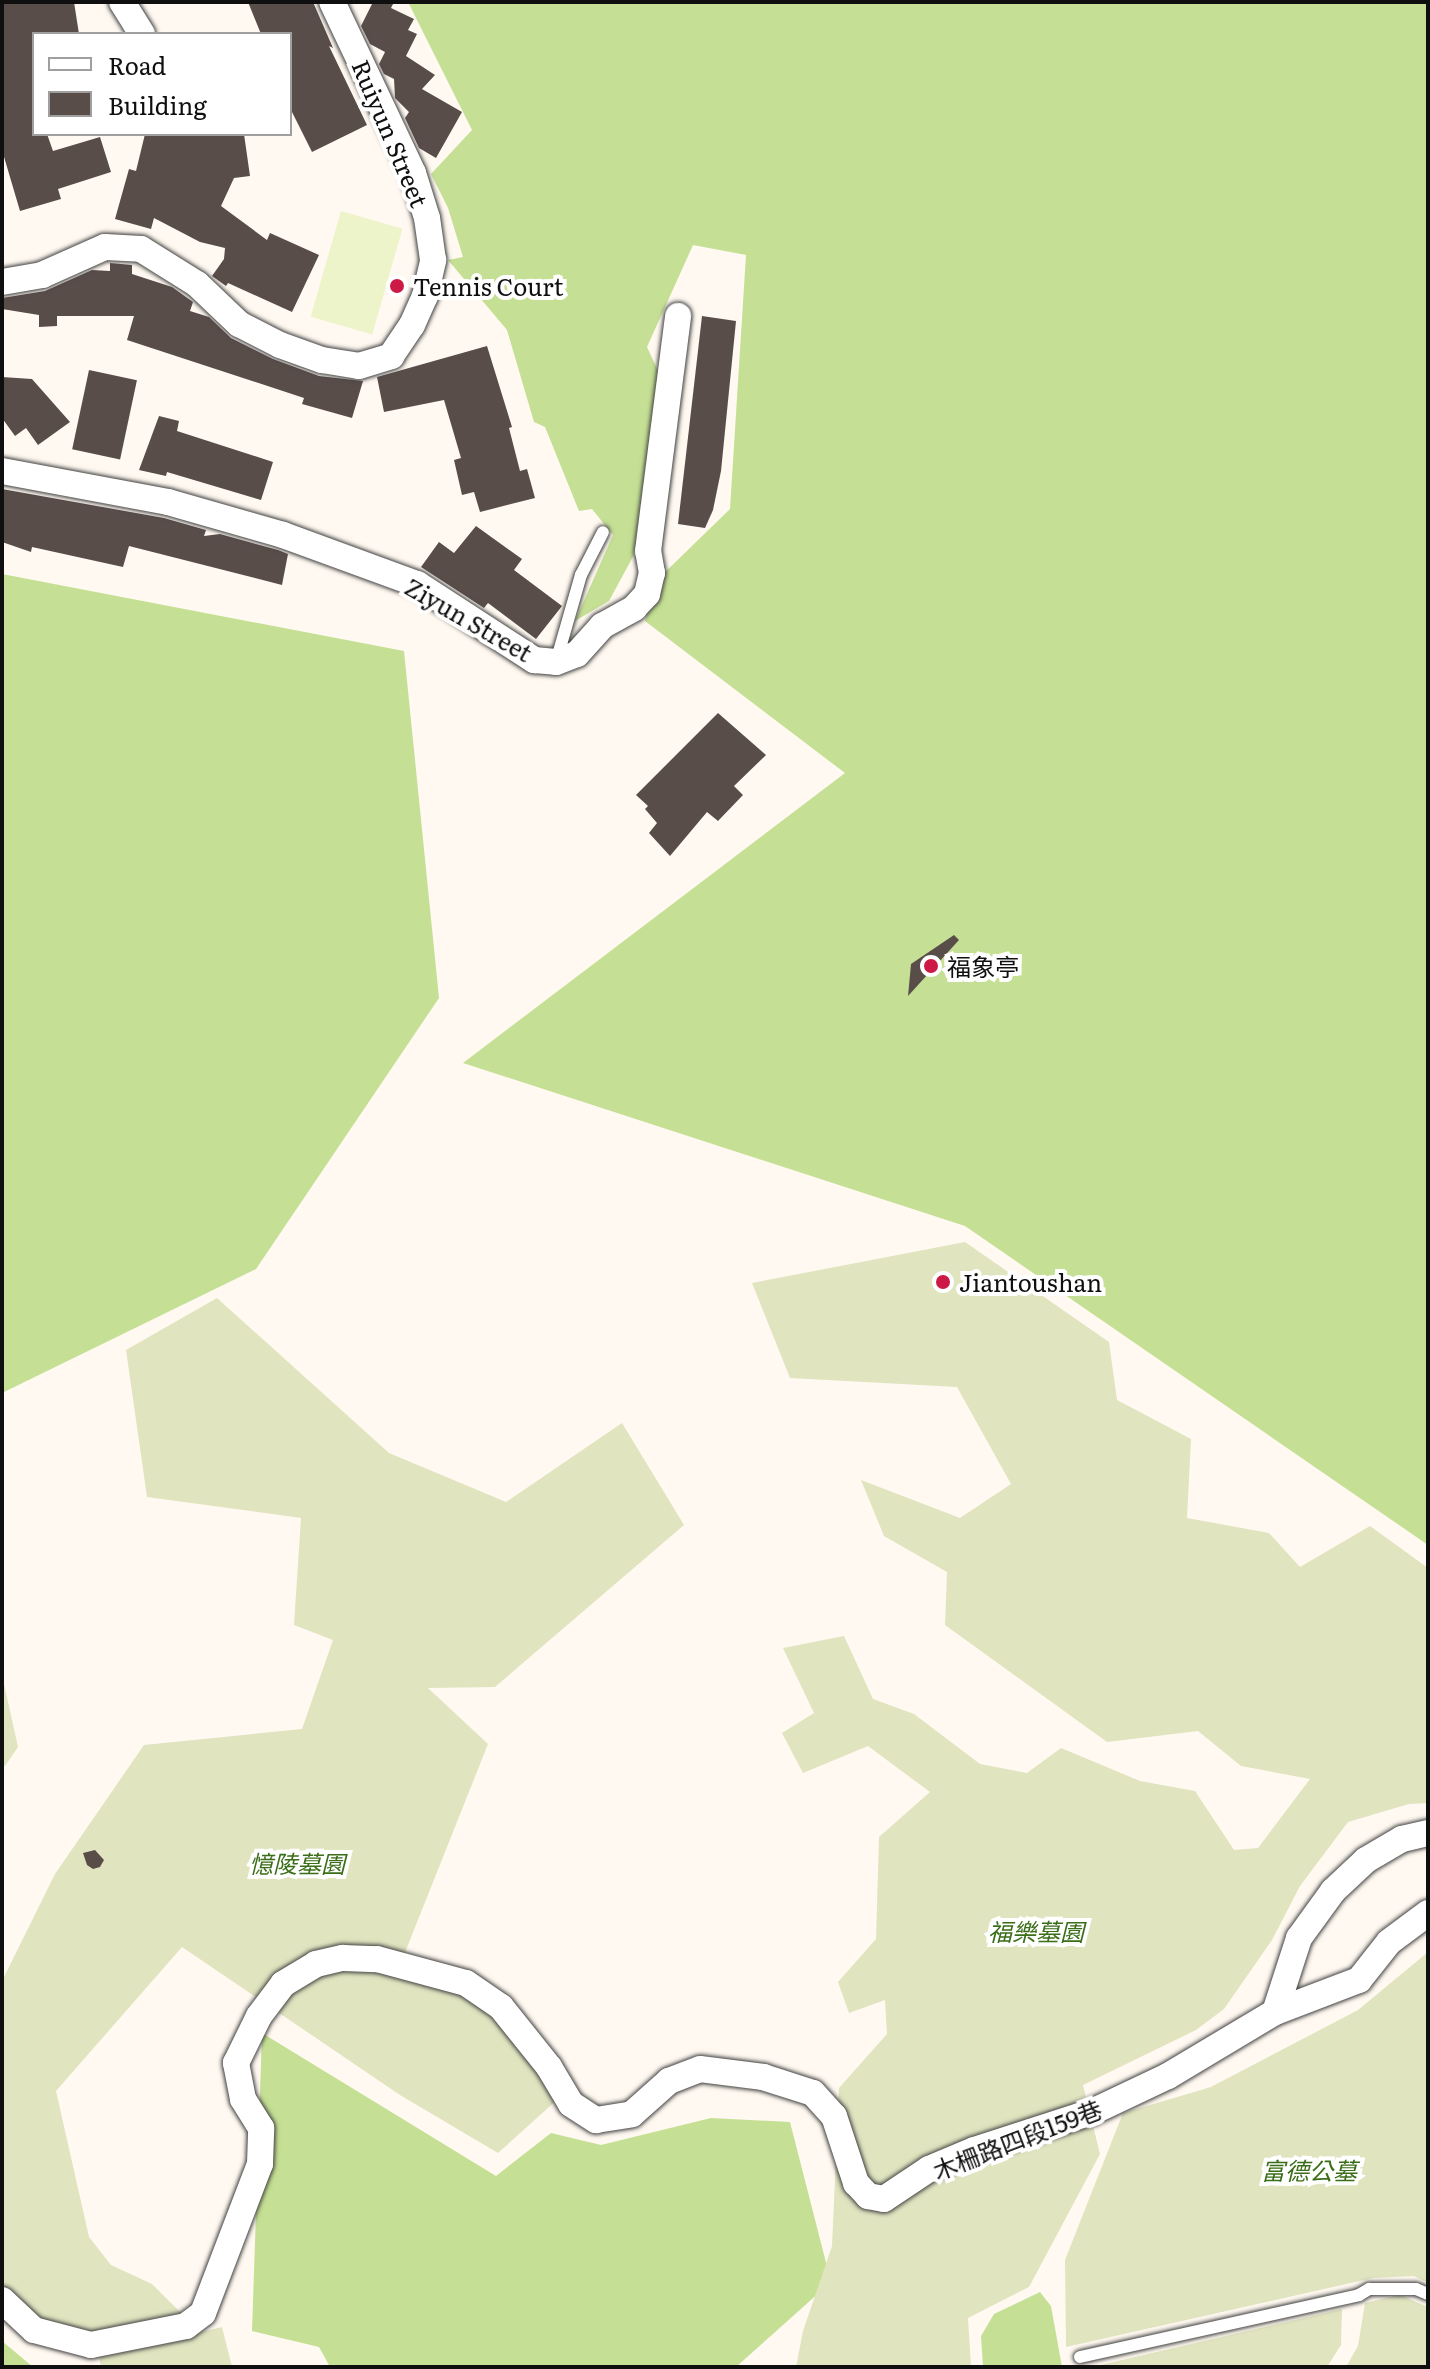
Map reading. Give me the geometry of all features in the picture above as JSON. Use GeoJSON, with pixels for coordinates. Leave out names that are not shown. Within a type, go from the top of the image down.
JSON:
{"type":"FeatureCollection","features":[{"type":"Feature","properties":{"kind":"street"},"geometry":{"type":"LineString","coordinates":[[122,2],[141,32]]}},
{"type":"Feature","properties":{"kind":"street","name":"Ruiyun Street"},"geometry":{"type":"LineString","coordinates":[[2,282],[42,275],[105,247],[141,249],[197,284],[239,324],[280,345],[322,360],[359,366],[391,356],[412,325],[425,296],[433,260],[427,218],[413,173],[332,2]]}},
{"type":"Feature","properties":{"kind":"street","name":"Ziyun Street"},"geometry":{"type":"LineString","coordinates":[[2,471],[168,502],[283,535],[417,584],[534,660],[556,662],[577,654],[602,626],[634,608],[647,594],[652,573],[648,551],[678,316]]}},
{"type":"Feature","properties":{"kind":"street"},"geometry":{"type":"LineString","coordinates":[[1275,2012],[1299,1938],[1333,1891],[1366,1860],[1402,1839],[1428,1833]]}},
{"type":"Feature","properties":{"kind":"street","name":"木柵路四段159巷"},"geometry":{"type":"LineString","coordinates":[[2,2300],[34,2330],[70,2342],[91,2345],[186,2326],[203,2313],[260,2164],[261,2128],[243,2099],[236,2063],[259,2016],[283,1984],[316,1964],[343,1958],[377,1959],[466,1983],[501,2007],[549,2067],[571,2104],[596,2120],[632,2114],[669,2081],[700,2069],[763,2077],[813,2093],[834,2116],[856,2183],[868,2196],[884,2199],[929,2169],[974,2150],[1092,2112],[1168,2076],[1275,2012],[1359,1980],[1389,1942],[1428,1913]]}},
{"type":"Feature","properties":{"kind":"lane"},"geometry":{"type":"LineString","coordinates":[[556,662],[581,575],[603,532]]}},
{"type":"Feature","properties":{"kind":"lane"},"geometry":{"type":"LineString","coordinates":[[1080,2357],[1359,2295],[1369,2289],[1416,2289],[1428,2294]]}},
{"type":"Feature","properties":{"kind":"green space"},"geometry":{"type":"Polygon","coordinates":[[[408,2],[1428,2],[1428,1545],[965,1226],[463,1063],[845,773],[645,621],[658,579],[730,509],[746,255],[693,245],[647,347],[660,375],[636,551],[609,601],[575,621],[613,535],[592,509],[579,511],[545,427],[534,422],[507,330],[448,260],[463,257],[448,208],[431,174],[472,130],[408,2]]]}},
{"type":"Feature","properties":{"kind":"green space"},"geometry":{"type":"Polygon","coordinates":[[[341,211],[403,229],[372,334],[311,317],[341,211]]]}},
{"type":"Feature","properties":{"kind":"green space"},"geometry":{"type":"Polygon","coordinates":[[[2,574],[404,651],[439,998],[256,1269],[2,1393],[2,574]]]}},
{"type":"Feature","properties":{"kind":"green space","name":"福樂墓園"},"geometry":{"type":"Polygon","coordinates":[[[965,1242],[1109,1342],[1117,1400],[1191,1439],[1187,1518],[1269,1533],[1300,1567],[1370,1526],[1428,1568],[1428,1803],[1409,1804],[1348,1822],[1300,1886],[1272,1940],[1224,2009],[1196,2030],[1083,2085],[1100,2154],[1029,2287],[968,2318],[971,2367],[796,2367],[803,2331],[832,2246],[839,2088],[887,2034],[885,2000],[849,2013],[838,1982],[876,1939],[879,1837],[930,1792],[868,1746],[803,1773],[782,1733],[814,1713],[783,1648],[844,1636],[873,1699],[914,1714],[980,1764],[1027,1773],[1061,1748],[1140,1781],[1195,1791],[1234,1850],[1258,1848],[1310,1779],[1241,1766],[1198,1731],[1107,1742],[945,1625],[947,1572],[884,1536],[861,1480],[960,1518],[1011,1484],[957,1387],[790,1378],[752,1283],[965,1242]]]}},
{"type":"Feature","properties":{"kind":"green space","name":"憶陵墓園"},"geometry":{"type":"Polygon","coordinates":[[[217,1298],[389,1453],[506,1502],[622,1423],[684,1525],[495,1687],[428,1688],[488,1744],[402,1960],[482,2003],[559,2098],[498,2153],[400,2095],[182,1947],[56,2091],[89,2237],[111,2265],[152,2284],[189,2321],[128,2346],[20,2313],[2,2292],[2,1981],[55,1874],[144,1745],[302,1729],[333,1640],[294,1625],[301,1518],[147,1497],[126,1350],[217,1298]]]}},
{"type":"Feature","properties":{"kind":"green space"},"geometry":{"type":"Polygon","coordinates":[[[2,1675],[18,1747],[5,1766],[2,1764],[2,1675]]]}},
{"type":"Feature","properties":{"kind":"green space","name":"富德公墓"},"geometry":{"type":"Polygon","coordinates":[[[1428,1952],[1428,2283],[1414,2276],[1373,2278],[1066,2347],[1065,2260],[1123,2113],[1211,2087],[1358,2010],[1428,1952]]]}},
{"type":"Feature","properties":{"kind":"green space"},"geometry":{"type":"Polygon","coordinates":[[[262,2033],[496,2176],[551,2133],[601,2145],[711,2118],[790,2122],[831,2282],[736,2367],[330,2367],[319,2347],[252,2331],[262,2033]]]}},
{"type":"Feature","properties":{"kind":"green space"},"geometry":{"type":"Polygon","coordinates":[[[1040,2292],[1051,2306],[1062,2367],[983,2367],[981,2336],[994,2314],[1040,2292]]]}},
{"type":"Feature","properties":{"kind":"green space"},"geometry":{"type":"Polygon","coordinates":[[[1400,2295],[1428,2307],[1428,2367],[1346,2367],[1358,2346],[1365,2303],[1400,2295]]]}},
{"type":"Feature","properties":{"kind":"green space"},"geometry":{"type":"Polygon","coordinates":[[[1342,2309],[1341,2345],[1327,2367],[1092,2367],[1342,2309]]]}},
{"type":"Feature","properties":{"kind":"green space"},"geometry":{"type":"Polygon","coordinates":[[[222,2327],[232,2367],[101,2367],[99,2357],[222,2327]]]}},
{"type":"Feature","properties":{"kind":"green space"},"geometry":{"type":"Polygon","coordinates":[[[2,2341],[33,2367],[2,2367],[2,2341]]]}},
{"type":"Feature","properties":{"kind":"building"},"geometry":{"type":"Polygon","coordinates":[[[2,2],[74,2],[79,32],[32,32],[32,136],[48,136],[53,151],[100,137],[111,172],[58,189],[61,199],[20,211],[2,150],[2,2]]]}},
{"type":"Feature","properties":{"kind":"building"},"geometry":{"type":"Polygon","coordinates":[[[248,2],[313,2],[333,48],[329,46],[367,125],[312,152],[292,112],[292,32],[260,32],[248,2]]]}},
{"type":"Feature","properties":{"kind":"building"},"geometry":{"type":"Polygon","coordinates":[[[373,2],[394,2],[391,8],[414,19],[408,30],[417,34],[406,56],[435,75],[422,89],[462,112],[436,158],[419,148],[405,118],[409,112],[395,98],[394,79],[384,74],[379,64],[385,52],[370,44],[361,26],[373,2]]]}},
{"type":"Feature","properties":{"kind":"building"},"geometry":{"type":"Polygon","coordinates":[[[145,136],[244,136],[250,176],[234,178],[221,206],[267,240],[270,233],[319,255],[292,312],[228,283],[226,286],[212,276],[224,259],[225,248],[200,242],[154,218],[151,229],[115,219],[129,169],[136,171],[145,136]]]}},
{"type":"Feature","properties":{"kind":"building"},"geometry":{"type":"Polygon","coordinates":[[[110,263],[132,265],[132,274],[172,287],[193,302],[190,311],[209,317],[231,338],[273,359],[319,376],[363,381],[352,418],[302,404],[304,398],[127,340],[134,316],[57,316],[57,326],[39,327],[39,315],[2,309],[2,298],[45,291],[92,270],[110,271],[110,263]]]}},
{"type":"Feature","properties":{"kind":"building"},"geometry":{"type":"Polygon","coordinates":[[[702,316],[736,321],[721,471],[713,510],[705,528],[678,524],[702,316]]]}},
{"type":"Feature","properties":{"kind":"building"},"geometry":{"type":"Polygon","coordinates":[[[487,346],[512,427],[509,428],[520,471],[527,469],[535,498],[480,512],[474,492],[462,495],[454,460],[461,458],[444,400],[384,412],[377,377],[487,346]]]}},
{"type":"Feature","properties":{"kind":"building"},"geometry":{"type":"Polygon","coordinates":[[[89,370],[137,380],[120,459],[72,449],[89,370]]]}},
{"type":"Feature","properties":{"kind":"building"},"geometry":{"type":"Polygon","coordinates":[[[2,377],[32,379],[70,422],[38,445],[26,428],[15,436],[2,418],[2,377]]]}},
{"type":"Feature","properties":{"kind":"building"},"geometry":{"type":"Polygon","coordinates":[[[159,416],[179,421],[177,431],[273,462],[261,500],[167,472],[166,476],[139,470],[159,416]]]}},
{"type":"Feature","properties":{"kind":"building"},"geometry":{"type":"Polygon","coordinates":[[[2,489],[164,518],[206,530],[204,536],[220,534],[278,550],[288,554],[282,585],[129,546],[123,567],[32,547],[31,552],[2,542],[2,489]]]}},
{"type":"Feature","properties":{"kind":"building"},"geometry":{"type":"Polygon","coordinates":[[[476,526],[522,559],[514,570],[562,606],[536,639],[488,603],[484,608],[421,567],[439,542],[454,553],[476,526]]]}},
{"type":"Feature","properties":{"kind":"building"},"geometry":{"type":"Polygon","coordinates":[[[718,713],[766,755],[734,786],[743,795],[718,821],[707,812],[670,856],[649,833],[657,823],[645,809],[648,806],[636,795],[718,713]]]}},
{"type":"Feature","properties":{"kind":"building"},"geometry":{"type":"Polygon","coordinates":[[[954,935],[959,940],[908,996],[911,964],[954,935]]]}},
{"type":"Feature","properties":{"kind":"building"},"geometry":{"type":"Polygon","coordinates":[[[95,1850],[104,1860],[100,1867],[93,1869],[87,1865],[83,1853],[95,1850]]]}},
{"type":"Feature","properties":{"kind":"place","name":"Tennis Court"},"geometry":{"type":"Point","coordinates":[397,286]}},
{"type":"Feature","properties":{"kind":"place","name":"福象亭"},"geometry":{"type":"Point","coordinates":[931,966]}},
{"type":"Feature","properties":{"kind":"place","name":"Jiantoushan"},"geometry":{"type":"Point","coordinates":[943,1282]}}]}
